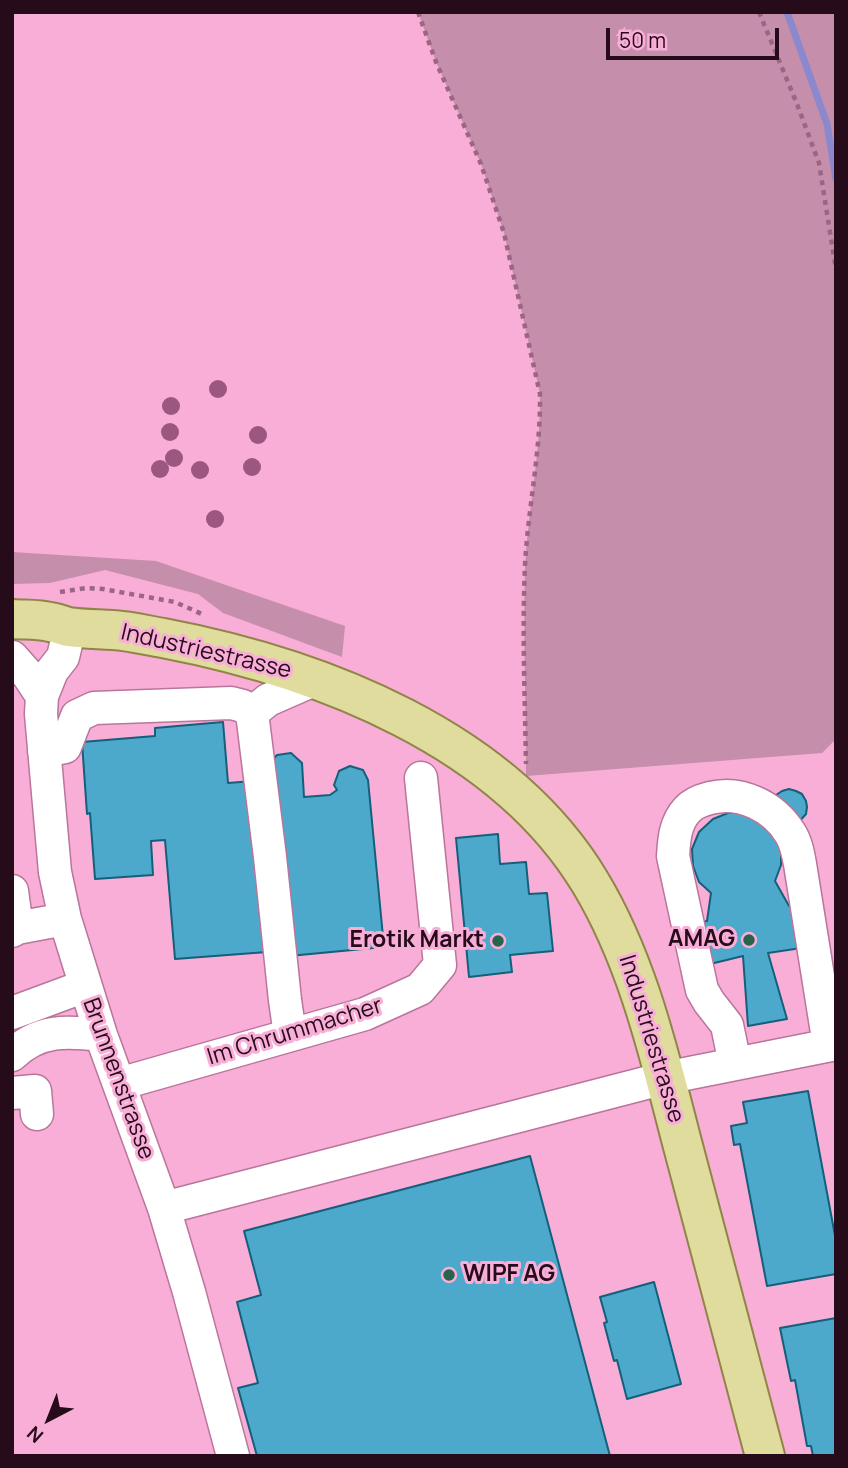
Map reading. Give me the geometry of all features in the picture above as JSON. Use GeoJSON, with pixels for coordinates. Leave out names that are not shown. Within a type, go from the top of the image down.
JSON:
{"type":"FeatureCollection","features":[{"type":"Feature","properties":{"kind":"main road","name":"Industriestrasse"},"geometry":{"type":"LineString","coordinates":[[12,618],[163,638],[253,658],[316,679],[393,711],[465,754],[533,810],[564,845],[590,881],[626,955],[638,988],[665,1078],[765,1456]]}},
{"type":"Feature","properties":{"kind":"main road","name":"Industriestrasse"},"geometry":{"type":"LineString","coordinates":[[12,641],[47,640],[70,627]]}},
{"type":"Feature","properties":{"kind":"street","name":"Brunnenstrasse"},"geometry":{"type":"LineString","coordinates":[[70,627],[63,657],[52,671],[42,696],[41,714],[55,872],[65,919],[85,986],[164,1208],[233,1456]]}},
{"type":"Feature","properties":{"kind":"street"},"geometry":{"type":"LineString","coordinates":[[12,657],[42,696]]}},
{"type":"Feature","properties":{"kind":"street"},"geometry":{"type":"LineString","coordinates":[[253,658],[248,710],[270,857],[290,1035]]}},
{"type":"Feature","properties":{"kind":"street"},"geometry":{"type":"LineString","coordinates":[[44,751],[65,747],[78,716],[94,708],[231,703],[248,710],[316,679]]}},
{"type":"Feature","properties":{"kind":"street","name":"Im Chrummacher"},"geometry":{"type":"LineString","coordinates":[[119,1084],[365,1014],[420,989],[440,965],[421,778]]}},
{"type":"Feature","properties":{"kind":"street"},"geometry":{"type":"LineString","coordinates":[[164,1208],[665,1078],[832,1044],[797,848],[791,834],[771,810],[734,796],[716,796],[700,800],[688,808],[679,822],[674,838],[673,856],[702,990],[727,1025],[735,1063]]}},
{"type":"Feature","properties":{"kind":"street"},"geometry":{"type":"LineString","coordinates":[[12,891],[15,929],[65,919]]}},
{"type":"Feature","properties":{"kind":"street"},"geometry":{"type":"LineString","coordinates":[[14,1011],[85,986]]}},
{"type":"Feature","properties":{"kind":"street"},"geometry":{"type":"LineString","coordinates":[[12,1055],[31,1040],[51,1034],[73,1031],[101,1035]]}},
{"type":"Feature","properties":{"kind":"street"},"geometry":{"type":"LineString","coordinates":[[12,1093],[35,1091],[37,1114]]}},
{"type":"Feature","properties":{"kind":"path"},"geometry":{"type":"LineString","coordinates":[[418,12],[436,62],[481,164],[504,233],[540,394],[541,421],[525,564],[526,776],[514,792]]}},
{"type":"Feature","properties":{"kind":"path"},"geometry":{"type":"LineString","coordinates":[[759,12],[818,163],[836,270]]}},
{"type":"Feature","properties":{"kind":"path"},"geometry":{"type":"LineString","coordinates":[[116,597],[103,589],[175,601],[166,606]]}},
{"type":"Feature","properties":{"kind":"shaded area"},"geometry":{"type":"Polygon","coordinates":[[[418,12],[836,12],[836,739],[822,753],[526,776],[525,566],[540,394],[504,233],[481,164],[436,62],[418,12]]]}},
{"type":"Feature","properties":{"kind":"shaded area"},"geometry":{"type":"Polygon","coordinates":[[[12,552],[156,561],[345,626],[342,657],[223,613],[198,594],[105,570],[50,583],[12,584],[12,552]]]}},
{"type":"Feature","properties":{"kind":"building"},"geometry":{"type":"Polygon","coordinates":[[[223,722],[228,783],[253,781],[267,952],[175,959],[165,840],[151,841],[153,875],[95,879],[82,742],[155,736],[155,728],[223,722]]]}},
{"type":"Feature","properties":{"kind":"building"},"geometry":{"type":"Polygon","coordinates":[[[291,753],[302,763],[304,797],[330,795],[337,790],[334,785],[339,771],[350,766],[363,770],[368,780],[384,947],[289,956],[268,765],[277,755],[291,753]]]}},
{"type":"Feature","properties":{"kind":"building"},"geometry":{"type":"Polygon","coordinates":[[[789,789],[802,794],[806,801],[806,814],[797,824],[772,800],[782,791],[789,789]]]}},
{"type":"Feature","properties":{"kind":"building"},"geometry":{"type":"Polygon","coordinates":[[[728,813],[746,813],[774,832],[781,849],[781,865],[775,881],[789,906],[802,904],[808,947],[768,953],[787,1019],[748,1026],[743,956],[702,966],[694,923],[707,921],[711,893],[699,882],[693,866],[692,849],[699,832],[713,819],[728,813]]]}},
{"type":"Feature","properties":{"kind":"building"},"geometry":{"type":"Polygon","coordinates":[[[498,834],[500,864],[526,862],[529,894],[547,893],[553,951],[510,955],[512,972],[469,977],[456,838],[498,834]]]}},
{"type":"Feature","properties":{"kind":"building"},"geometry":{"type":"Polygon","coordinates":[[[808,1091],[836,1241],[836,1274],[767,1286],[740,1144],[734,1145],[731,1126],[747,1123],[743,1102],[808,1091]]]}},
{"type":"Feature","properties":{"kind":"building"},"geometry":{"type":"Polygon","coordinates":[[[530,1156],[610,1456],[257,1456],[238,1388],[258,1383],[237,1302],[261,1295],[244,1231],[530,1156]]]}},
{"type":"Feature","properties":{"kind":"building"},"geometry":{"type":"Polygon","coordinates":[[[654,1282],[681,1384],[627,1399],[617,1360],[614,1361],[600,1297],[654,1282]]]}},
{"type":"Feature","properties":{"kind":"building"},"geometry":{"type":"Polygon","coordinates":[[[836,1318],[836,1456],[813,1456],[811,1446],[807,1446],[795,1380],[791,1381],[780,1328],[836,1318]]]}},
{"type":"Feature","properties":{"kind":"waterway"},"geometry":{"type":"LineString","coordinates":[[787,12],[827,124],[836,179]]}},
{"type":"Feature","properties":{"kind":"place","name":"AMAG"},"geometry":{"type":"Point","coordinates":[749,940]}},
{"type":"Feature","properties":{"kind":"place","name":"Erotik Markt"},"geometry":{"type":"Point","coordinates":[498,941]}},
{"type":"Feature","properties":{"kind":"place","name":"WIPF AG"},"geometry":{"type":"Point","coordinates":[449,1275]}}]}
